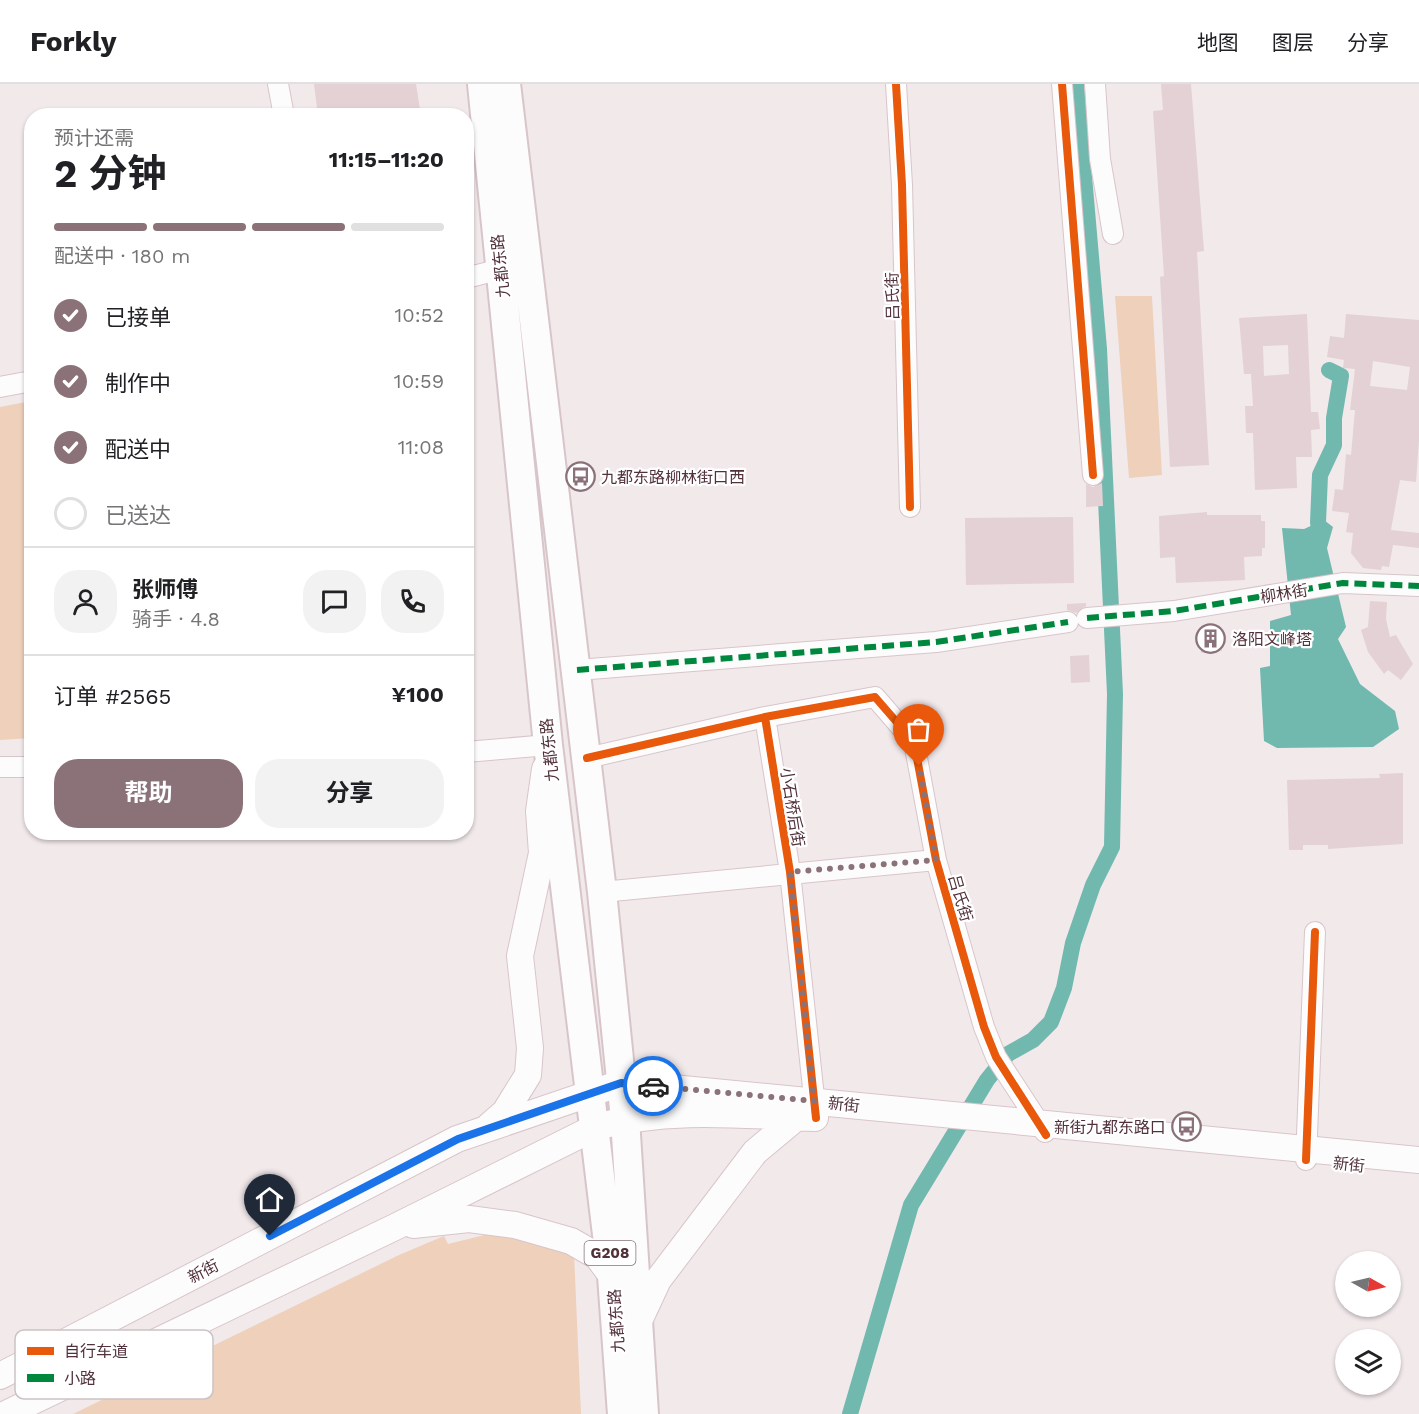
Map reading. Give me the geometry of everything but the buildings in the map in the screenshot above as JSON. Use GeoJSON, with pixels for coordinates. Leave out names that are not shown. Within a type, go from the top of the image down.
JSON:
{"type":"FeatureCollection","features":[{"type":"Feature","properties":{"kind":"highway","name":"九都东路"},"geometry":{"type":"LineString","coordinates":[[482,84],[548,745],[589,1093],[596,1126],[612,1276],[622,1414]]}},
{"type":"Feature","properties":{"kind":"highway","name":"九都东路"},"geometry":{"type":"LineString","coordinates":[[506,84],[602,892],[625,1119],[644,1414]]}},
{"type":"Feature","properties":{"kind":"main road"},"geometry":{"type":"LineString","coordinates":[[484,1130],[505,1112],[528,1075],[530,1048],[520,957],[542,853],[539,811],[548,745]]}},
{"type":"Feature","properties":{"kind":"main road","name":"新街"},"geometry":{"type":"LineString","coordinates":[[89,1330],[458,1139],[621,1083],[809,1112]]}},
{"type":"Feature","properties":{"kind":"main road","name":"新街"},"geometry":{"type":"LineString","coordinates":[[181,1330],[395,1227],[596,1126],[625,1119],[698,1112],[809,1112],[926,1119],[1306,1155],[1419,1171]]}},
{"type":"Feature","properties":{"kind":"main road"},"geometry":{"type":"LineString","coordinates":[[638,1323],[658,1280],[755,1152],[809,1112]]}},
{"type":"Feature","properties":{"kind":"main road"},"geometry":{"type":"LineString","coordinates":[[1306,1155],[1419,1160]]}},
{"type":"Feature","properties":{"kind":"main road"},"geometry":{"type":"LineString","coordinates":[[395,1227],[469,1219],[515,1225],[571,1242],[597,1256],[612,1276]]}},
{"type":"Feature","properties":{"kind":"main road","name":"新街"},"geometry":{"type":"LineString","coordinates":[[0,1376],[15,1368]]}},
{"type":"Feature","properties":{"kind":"main road","name":"新街"},"geometry":{"type":"LineString","coordinates":[[6,1414],[37,1399]]}},
{"type":"Feature","properties":{"kind":"street"},"geometry":{"type":"LineString","coordinates":[[278,84],[282,108]]}},
{"type":"Feature","properties":{"kind":"street","name":"吕氏街"},"geometry":{"type":"LineString","coordinates":[[896,84],[902,185],[910,507]]}},
{"type":"Feature","properties":{"kind":"street"},"geometry":{"type":"LineString","coordinates":[[1062,84],[1093,475]]}},
{"type":"Feature","properties":{"kind":"street"},"geometry":{"type":"LineString","coordinates":[[1095,84],[1100,159],[1113,234]]}},
{"type":"Feature","properties":{"kind":"street"},"geometry":{"type":"LineString","coordinates":[[474,277],[501,269]]}},
{"type":"Feature","properties":{"kind":"street"},"geometry":{"type":"LineString","coordinates":[[0,387],[24,382]]}},
{"type":"Feature","properties":{"kind":"street","name":"柳林街"},"geometry":{"type":"LineString","coordinates":[[577,670],[936,642],[1077,620],[1150,613],[1343,583],[1419,586]]}},
{"type":"Feature","properties":{"kind":"street","name":"吕氏街"},"geometry":{"type":"LineString","coordinates":[[765,717],[875,697],[914,742],[936,860],[984,1027],[996,1057],[1043,1129]]}},
{"type":"Feature","properties":{"kind":"street"},"geometry":{"type":"LineString","coordinates":[[587,758],[765,717]]}},
{"type":"Feature","properties":{"kind":"street","name":"小石桥后街"},"geometry":{"type":"LineString","coordinates":[[765,717],[790,872],[809,1112]]}},
{"type":"Feature","properties":{"kind":"street"},"geometry":{"type":"LineString","coordinates":[[474,751],[548,745]]}},
{"type":"Feature","properties":{"kind":"street"},"geometry":{"type":"LineString","coordinates":[[0,767],[24,767]]}},
{"type":"Feature","properties":{"kind":"street"},"geometry":{"type":"LineString","coordinates":[[602,892],[790,872],[936,860]]}},
{"type":"Feature","properties":{"kind":"street"},"geometry":{"type":"LineString","coordinates":[[1306,1155],[1315,932]]}},
{"type":"Feature","properties":{"kind":"shaded area"},"geometry":{"type":"Polygon","coordinates":[[[1115,296],[1152,296],[1162,475],[1129,478],[1115,296]]]}},
{"type":"Feature","properties":{"kind":"shaded area"},"geometry":{"type":"Polygon","coordinates":[[[24,402],[24,738],[0,740],[0,407],[24,402]]]}},
{"type":"Feature","properties":{"kind":"shaded area"},"geometry":{"type":"Polygon","coordinates":[[[505,1230],[574,1253],[581,1414],[73,1414],[104,1399],[213,1399],[213,1346],[399,1255],[444,1236],[448,1244],[505,1230]]]}},
{"type":"Feature","properties":{"kind":"water"},"geometry":{"type":"Polygon","coordinates":[[[1324,520],[1333,527],[1327,548],[1346,627],[1338,639],[1360,684],[1395,711],[1399,729],[1373,747],[1277,748],[1264,741],[1260,668],[1270,666],[1270,621],[1291,615],[1282,528],[1304,529],[1324,520]]]}},
{"type":"Feature","properties":{"kind":"waterway"},"geometry":{"type":"LineString","coordinates":[[850,1414],[911,1205],[987,1080],[1008,1054],[1033,1040],[1051,1022],[1064,988],[1073,943],[1093,885],[1112,847],[1115,694],[1099,349],[1076,84]]}},
{"type":"Feature","properties":{"kind":"waterway"},"geometry":{"type":"LineString","coordinates":[[1318,523],[1320,475],[1334,445],[1334,418],[1341,376],[1329,370]]}},
{"type":"Feature","properties":{"kind":"marked path"},"geometry":{"type":"LineString","coordinates":[[1087,618],[1174,611],[1343,583],[1419,586]]}},
{"type":"Feature","properties":{"kind":"marked path"},"geometry":{"type":"LineString","coordinates":[[577,670],[936,642],[1068,622]]}},
{"type":"Feature","properties":{"kind":"cycle path"},"geometry":{"type":"LineString","coordinates":[[896,84],[902,185],[910,507]]}},
{"type":"Feature","properties":{"kind":"cycle path"},"geometry":{"type":"LineString","coordinates":[[1062,84],[1093,475]]}},
{"type":"Feature","properties":{"kind":"cycle path"},"geometry":{"type":"LineString","coordinates":[[587,758],[765,717],[875,697],[914,742],[936,860],[984,1027],[996,1057],[1046,1135]]}},
{"type":"Feature","properties":{"kind":"cycle path"},"geometry":{"type":"LineString","coordinates":[[765,717],[790,872],[816,1118]]}},
{"type":"Feature","properties":{"kind":"cycle path"},"geometry":{"type":"LineString","coordinates":[[1306,1160],[1315,932]]}},
{"type":"Feature","properties":{"kind":"way so far"},"geometry":{"type":"LineString","coordinates":[[653,1086],[814,1101],[790,872],[936,860],[919,766]]}},
{"type":"Feature","properties":{"kind":"place","name":"九都东路柳林街口西"},"geometry":{"type":"Point","coordinates":[580,477]}},
{"type":"Feature","properties":{"kind":"place","name":"洛阳文峰塔"},"geometry":{"type":"Point","coordinates":[1211,639]}},
{"type":"Feature","properties":{"kind":"place","name":"新街九都东路口"},"geometry":{"type":"Point","coordinates":[1187,1127]}},
{"type":"Feature","properties":{"kind":"route"},"geometry":{"type":"LineString","coordinates":[[270,1236],[458,1139],[621,1083],[653,1086]]}}]}
